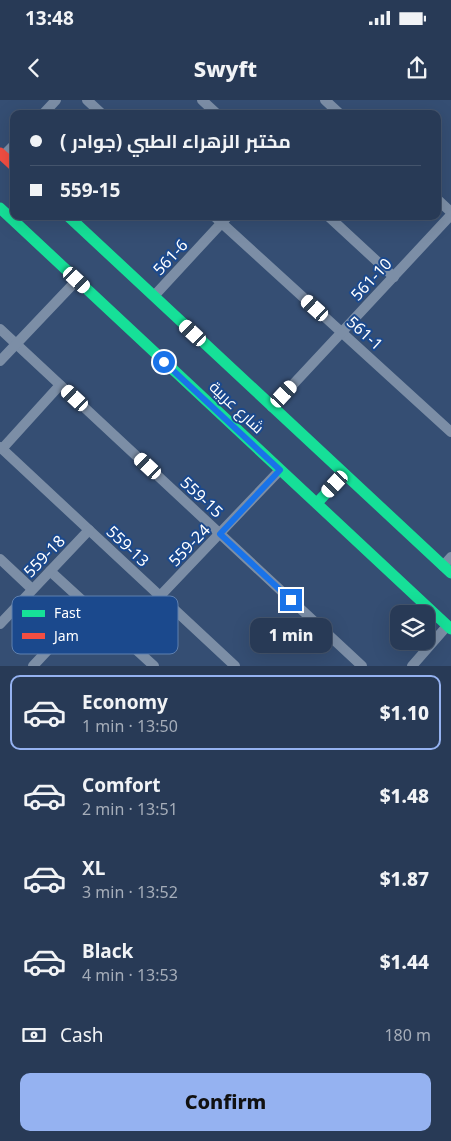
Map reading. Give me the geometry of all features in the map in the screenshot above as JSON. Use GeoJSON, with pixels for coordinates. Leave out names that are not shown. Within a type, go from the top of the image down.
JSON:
{"type":"FeatureCollection","features":[{"type":"Feature","properties":{"kind":"main road","name":"شارع عربية"},"geometry":{"type":"LineString","coordinates":[[0,208],[10,217]]}},
{"type":"Feature","properties":{"kind":"main road","name":"شارع عربية"},"geometry":{"type":"LineString","coordinates":[[13,220],[449,627]]}},
{"type":"Feature","properties":{"kind":"main road","name":"شارع عربية"},"geometry":{"type":"LineString","coordinates":[[72,220],[344,474],[448,565]]}},
{"type":"Feature","properties":{"kind":"main road"},"geometry":{"type":"LineString","coordinates":[[316,504],[344,474]]}},
{"type":"Feature","properties":{"kind":"street"},"geometry":{"type":"LineString","coordinates":[[47,110],[56,100]]}},
{"type":"Feature","properties":{"kind":"street"},"geometry":{"type":"LineString","coordinates":[[87,100],[98,110]]}},
{"type":"Feature","properties":{"kind":"street"},"geometry":{"type":"LineString","coordinates":[[202,100],[213,110]]}},
{"type":"Feature","properties":{"kind":"street"},"geometry":{"type":"LineString","coordinates":[[441,203],[451,214]]}},
{"type":"Feature","properties":{"kind":"street","name":"561-10"},"geometry":{"type":"LineString","coordinates":[[272,407],[451,214]]}},
{"type":"Feature","properties":{"kind":"street","name":"561-6"},"geometry":{"type":"LineString","coordinates":[[154,296],[219,220]]}},
{"type":"Feature","properties":{"kind":"street","name":"561-1"},"geometry":{"type":"LineString","coordinates":[[223,220],[341,332],[451,432]]}},
{"type":"Feature","properties":{"kind":"street"},"geometry":{"type":"LineString","coordinates":[[332,220],[394,277]]}},
{"type":"Feature","properties":{"kind":"street"},"geometry":{"type":"LineString","coordinates":[[0,361],[77,280]]}},
{"type":"Feature","properties":{"kind":"street","name":"559-15"},"geometry":{"type":"LineString","coordinates":[[0,329],[362,666]]}},
{"type":"Feature","properties":{"kind":"street"},"geometry":{"type":"LineString","coordinates":[[1,448],[60,385]]}},
{"type":"Feature","properties":{"kind":"street","name":"559-13"},"geometry":{"type":"LineString","coordinates":[[1,448],[160,596]]}},
{"type":"Feature","properties":{"kind":"street","name":"559-24"},"geometry":{"type":"LineString","coordinates":[[160,596],[280,470]]}},
{"type":"Feature","properties":{"kind":"street","name":"559-18"},"geometry":{"type":"LineString","coordinates":[[26,596],[89,530]]}},
{"type":"Feature","properties":{"kind":"street"},"geometry":{"type":"LineString","coordinates":[[0,559],[32,590]]}},
{"type":"Feature","properties":{"kind":"street"},"geometry":{"type":"LineString","coordinates":[[50,571],[78,596]]}},
{"type":"Feature","properties":{"kind":"street","name":"559-18"},"geometry":{"type":"LineString","coordinates":[[0,624],[12,611]]}},
{"type":"Feature","properties":{"kind":"street","name":"559-13"},"geometry":{"type":"LineString","coordinates":[[178,613],[234,666]]}},
{"type":"Feature","properties":{"kind":"street"},"geometry":{"type":"LineString","coordinates":[[412,666],[449,627]]}},
{"type":"Feature","properties":{"kind":"street"},"geometry":{"type":"LineString","coordinates":[[39,664],[48,654]]}},
{"type":"Feature","properties":{"kind":"street"},"geometry":{"type":"LineString","coordinates":[[141,654],[154,666]]}},
{"type":"Feature","properties":{"kind":"traffic: fast"},"geometry":{"type":"LineString","coordinates":[[0,208],[10,217]]}},
{"type":"Feature","properties":{"kind":"traffic: fast"},"geometry":{"type":"LineString","coordinates":[[13,220],[451,629]]}},
{"type":"Feature","properties":{"kind":"traffic: fast"},"geometry":{"type":"LineString","coordinates":[[72,220],[451,573]]}},
{"type":"Feature","properties":{"kind":"traffic: fast"},"geometry":{"type":"LineString","coordinates":[[317,503],[344,474]]}},
{"type":"Feature","properties":{"kind":"traffic: jam"},"geometry":{"type":"LineString","coordinates":[[0,153],[10,162]]}},
{"type":"Feature","properties":{"kind":"route"},"geometry":{"type":"LineString","coordinates":[[164,362],[280,470],[220,534],[291,600]]}}]}
